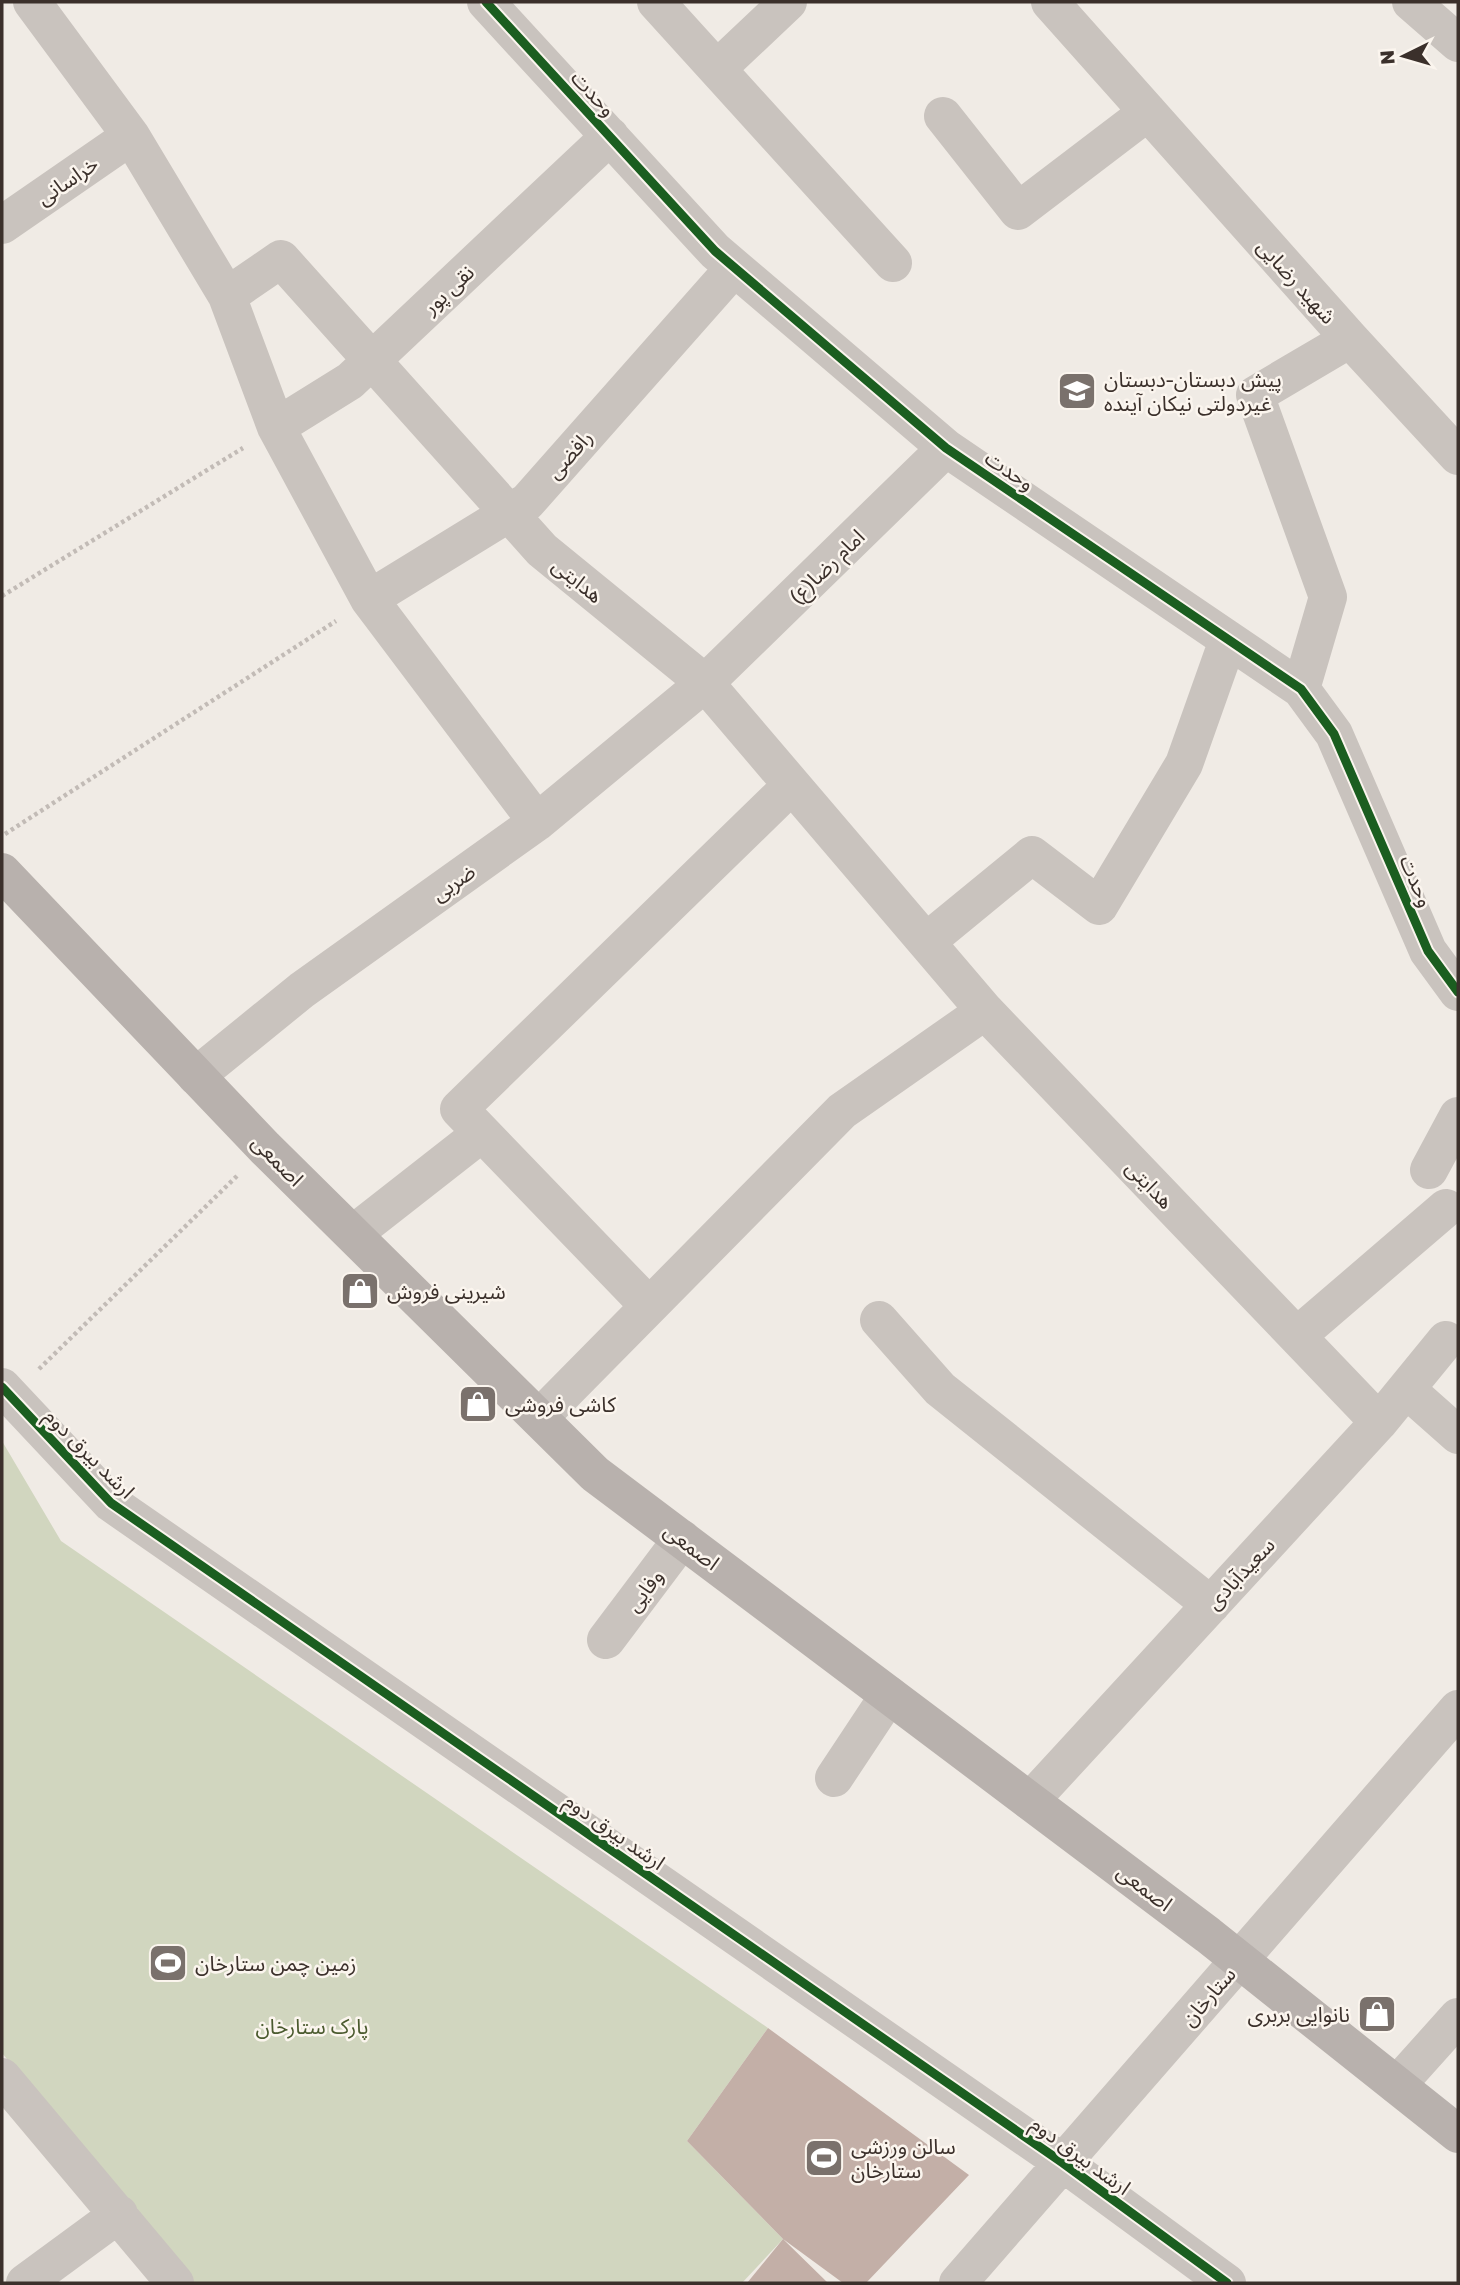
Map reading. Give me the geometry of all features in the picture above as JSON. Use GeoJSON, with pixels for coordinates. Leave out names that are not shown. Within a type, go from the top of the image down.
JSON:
{"type":"FeatureCollection","features":[{"type":"Feature","properties":{"kind":"main road","name":"اصمعی"},"geometry":{"type":"LineString","coordinates":[[2,872],[265,1148],[595,1474],[1240,1960],[1458,2134]]}},
{"type":"Feature","properties":{"kind":"street"},"geometry":{"type":"LineString","coordinates":[[32,2],[131,136],[226,296],[276,427],[369,599],[537,822]]}},
{"type":"Feature","properties":{"kind":"street","name":"وحدت"},"geometry":{"type":"LineString","coordinates":[[486,2],[715,251],[946,449],[1301,689],[1334,734],[1428,951],[1458,992]]}},
{"type":"Feature","properties":{"kind":"street"},"geometry":{"type":"LineString","coordinates":[[656,2],[893,263]]}},
{"type":"Feature","properties":{"kind":"street"},"geometry":{"type":"LineString","coordinates":[[717,69],[788,2]]}},
{"type":"Feature","properties":{"kind":"street","name":"شهید رضایی"},"geometry":{"type":"LineString","coordinates":[[1050,2],[1350,339],[1255,395],[1328,597],[1301,689]]}},
{"type":"Feature","properties":{"kind":"street"},"geometry":{"type":"LineString","coordinates":[[1423,6],[1458,43]]}},
{"type":"Feature","properties":{"kind":"street"},"geometry":{"type":"LineString","coordinates":[[943,116],[1018,211],[1148,112]]}},
{"type":"Feature","properties":{"kind":"street","name":"خراسانی"},"geometry":{"type":"LineString","coordinates":[[2,225],[131,136]]}},
{"type":"Feature","properties":{"kind":"street","name":"نقی پور"},"geometry":{"type":"LineString","coordinates":[[276,427],[350,381],[610,136]]}},
{"type":"Feature","properties":{"kind":"street","name":"هدایتی"},"geometry":{"type":"LineString","coordinates":[[226,296],[281,259],[542,550],[705,683],[985,1012],[1379,1422]]}},
{"type":"Feature","properties":{"kind":"street","name":"رافضی"},"geometry":{"type":"LineString","coordinates":[[369,599],[527,502],[734,268]]}},
{"type":"Feature","properties":{"kind":"street"},"geometry":{"type":"LineString","coordinates":[[1350,339],[1458,456]]}},
{"type":"Feature","properties":{"kind":"street","name":"امام رضا(ع)"},"geometry":{"type":"LineString","coordinates":[[705,683],[946,449]]}},
{"type":"Feature","properties":{"kind":"street"},"geometry":{"type":"LineString","coordinates":[[926,942],[1032,855],[1099,906],[1184,764],[1228,639]]}},
{"type":"Feature","properties":{"kind":"street","name":"ضربی"},"geometry":{"type":"LineString","coordinates":[[196,1076],[302,990],[537,822],[705,683]]}},
{"type":"Feature","properties":{"kind":"street"},"geometry":{"type":"LineString","coordinates":[[649,1306],[459,1109],[792,785]]}},
{"type":"Feature","properties":{"kind":"street"},"geometry":{"type":"LineString","coordinates":[[539,1418],[842,1111],[985,1012]]}},
{"type":"Feature","properties":{"kind":"street"},"geometry":{"type":"LineString","coordinates":[[1429,1170],[1458,1116]]}},
{"type":"Feature","properties":{"kind":"street"},"geometry":{"type":"LineString","coordinates":[[353,1234],[482,1133]]}},
{"type":"Feature","properties":{"kind":"street"},"geometry":{"type":"LineString","coordinates":[[1297,1336],[1446,1208]]}},
{"type":"Feature","properties":{"kind":"street"},"geometry":{"type":"LineString","coordinates":[[879,1320],[940,1389],[1210,1605]]}},
{"type":"Feature","properties":{"kind":"street","name":"سعیدآبادی"},"geometry":{"type":"LineString","coordinates":[[1030,1801],[1379,1422],[1446,1340]]}},
{"type":"Feature","properties":{"kind":"street"},"geometry":{"type":"LineString","coordinates":[[1406,1389],[1458,1435]]}},
{"type":"Feature","properties":{"kind":"street","name":"ارشد بیرق دوم"},"geometry":{"type":"LineString","coordinates":[[6,1392],[111,1503],[1063,2163],[1227,2283]]}},
{"type":"Feature","properties":{"kind":"street","name":"وفایی"},"geometry":{"type":"LineString","coordinates":[[606,1640],[682,1539]]}},
{"type":"Feature","properties":{"kind":"street"},"geometry":{"type":"LineString","coordinates":[[834,1777],[889,1695]]}},
{"type":"Feature","properties":{"kind":"street","name":"ستارخان"},"geometry":{"type":"LineString","coordinates":[[958,2283],[1240,1960],[1452,1728]]}},
{"type":"Feature","properties":{"kind":"street"},"geometry":{"type":"LineString","coordinates":[[1397,2085],[1458,2017]]}},
{"type":"Feature","properties":{"kind":"street"},"geometry":{"type":"LineString","coordinates":[[2,2077],[174,2283]]}},
{"type":"Feature","properties":{"kind":"street"},"geometry":{"type":"LineString","coordinates":[[25,2283],[119,2214]]}},
{"type":"Feature","properties":{"kind":"path"},"geometry":{"type":"LineString","coordinates":[[2,596],[276,427]]}},
{"type":"Feature","properties":{"kind":"path"},"geometry":{"type":"LineString","coordinates":[[2,837],[369,599]]}},
{"type":"Feature","properties":{"kind":"path"},"geometry":{"type":"LineString","coordinates":[[6,1392],[265,1148]]}},
{"type":"Feature","properties":{"kind":"green space","name":"پارک ستارخان"},"geometry":{"type":"Polygon","coordinates":[[[2,1441],[61,1541],[768,2028],[687,2141],[783,2239],[742,2283],[192,2283],[2,2053],[2,1441]]]}},
{"type":"Feature","properties":{"kind":"building","name":"سالن ورزشی ستارخان"},"geometry":{"type":"Polygon","coordinates":[[[768,2028],[969,2175],[866,2283],[843,2283],[783,2239],[687,2141],[768,2028]]]}},
{"type":"Feature","properties":{"kind":"building"},"geometry":{"type":"Polygon","coordinates":[[[783,2239],[828,2283],[747,2283],[783,2239]]]}},
{"type":"Feature","properties":{"kind":"cycle path"},"geometry":{"type":"LineString","coordinates":[[486,2],[715,251],[946,448],[1301,689],[1334,734],[1428,951],[1458,992]]}},
{"type":"Feature","properties":{"kind":"cycle path"},"geometry":{"type":"LineString","coordinates":[[2,1387],[111,1503],[1063,2163],[1227,2283]]}},
{"type":"Feature","properties":{"kind":"place","name":"پیش دبستان-دبستان غیردولتی نیکان آینده"},"geometry":{"type":"Point","coordinates":[1077,391]}},
{"type":"Feature","properties":{"kind":"place","name":"شیرینی فروش"},"geometry":{"type":"Point","coordinates":[360,1291]}},
{"type":"Feature","properties":{"kind":"place","name":"کاشی فروشی"},"geometry":{"type":"Point","coordinates":[478,1404]}},
{"type":"Feature","properties":{"kind":"place","name":"زمین چمن ستارخان"},"geometry":{"type":"Point","coordinates":[168,1963]}},
{"type":"Feature","properties":{"kind":"place","name":"نانوایی بربری"},"geometry":{"type":"Point","coordinates":[1377,2014]}},
{"type":"Feature","properties":{"kind":"place","name":"سالن ورزشی ستارخان"},"geometry":{"type":"Point","coordinates":[824,2158]}}]}
